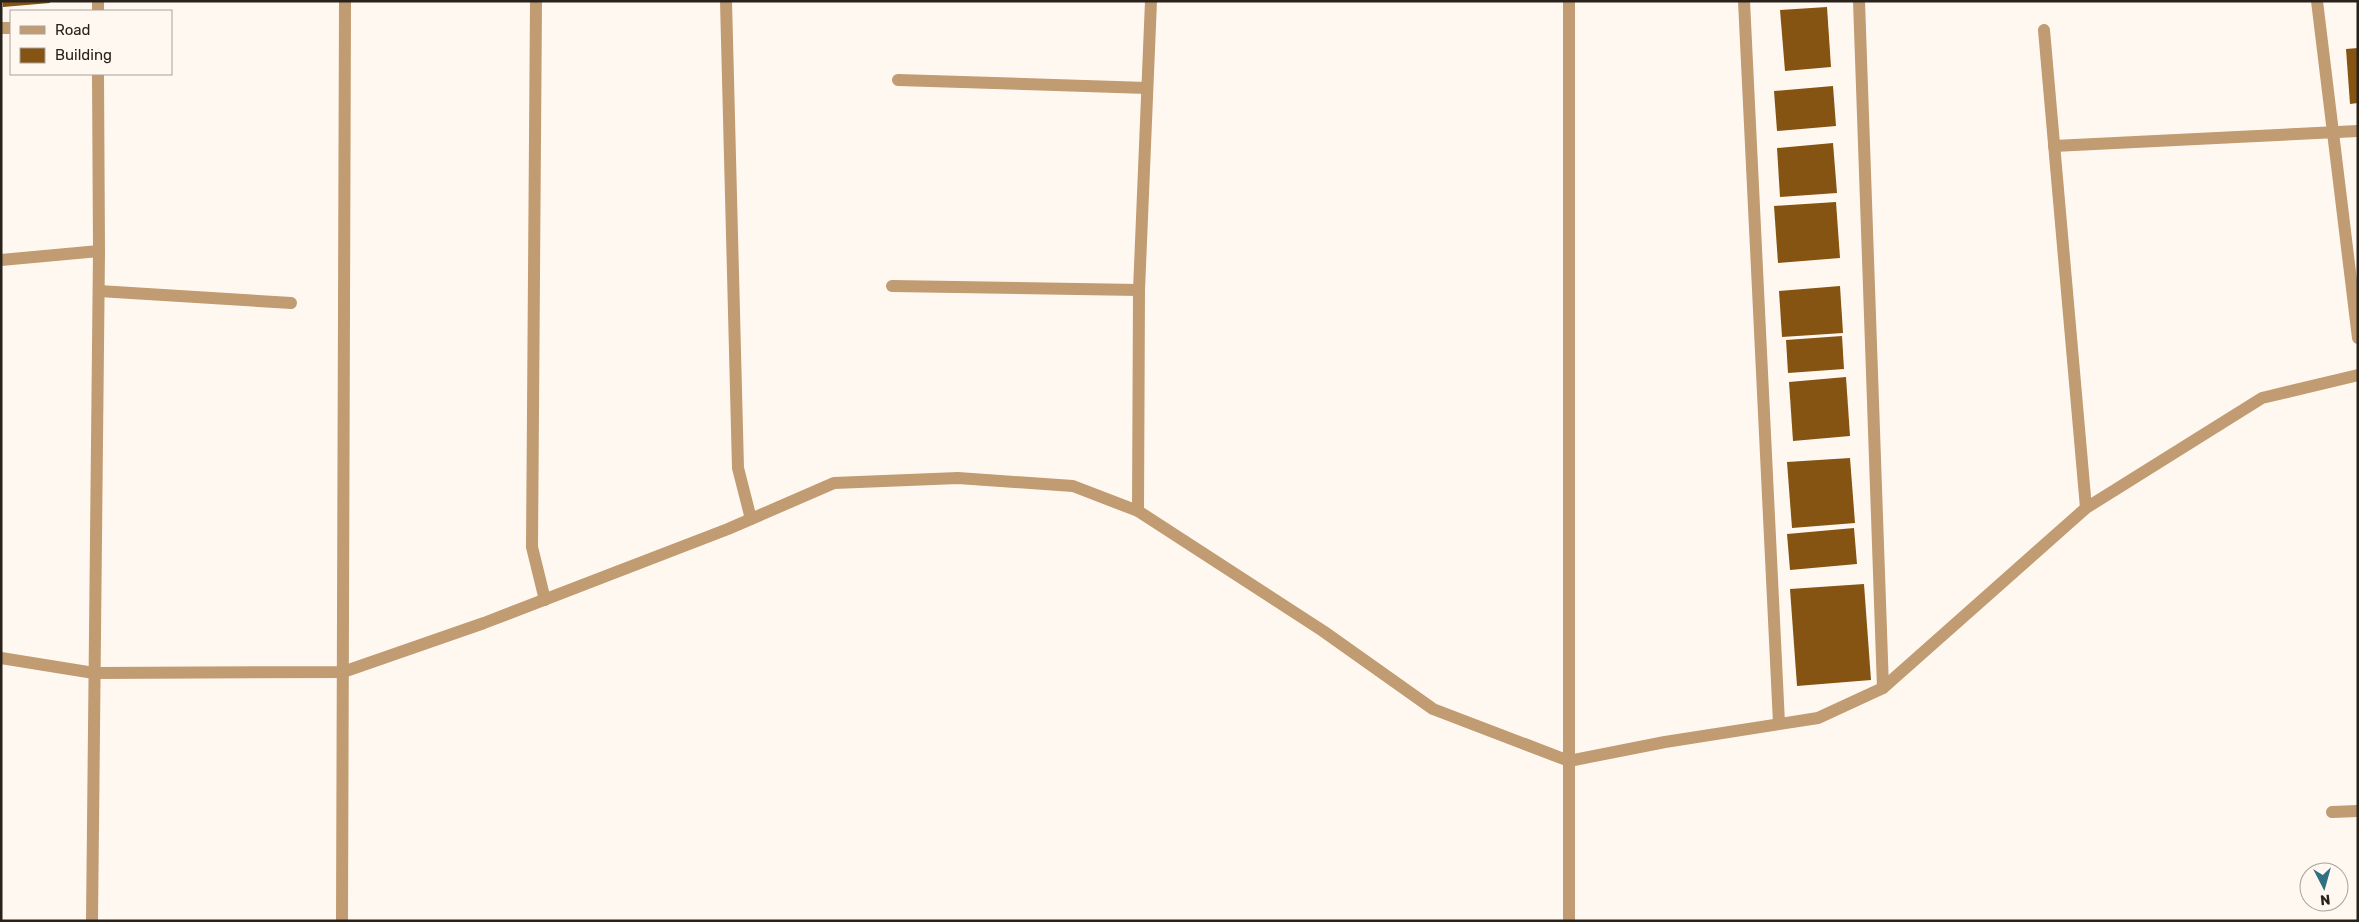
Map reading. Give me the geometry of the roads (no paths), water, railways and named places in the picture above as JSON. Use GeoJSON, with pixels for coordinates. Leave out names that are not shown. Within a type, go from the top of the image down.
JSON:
{"type":"FeatureCollection","features":[{"type":"Feature","properties":{"kind":"street"},"geometry":{"type":"LineString","coordinates":[[342,921],[345,1]]}},
{"type":"Feature","properties":{"kind":"street"},"geometry":{"type":"LineString","coordinates":[[536,1],[532,547],[545,600]]}},
{"type":"Feature","properties":{"kind":"street"},"geometry":{"type":"LineString","coordinates":[[726,1],[738,468],[751,519]]}},
{"type":"Feature","properties":{"kind":"street"},"geometry":{"type":"LineString","coordinates":[[1138,511],[1139,290],[1150,1]]}},
{"type":"Feature","properties":{"kind":"street"},"geometry":{"type":"LineString","coordinates":[[1569,1],[1569,921]]}},
{"type":"Feature","properties":{"kind":"street"},"geometry":{"type":"LineString","coordinates":[[1744,1],[1779,723]]}},
{"type":"Feature","properties":{"kind":"street"},"geometry":{"type":"LineString","coordinates":[[1859,1],[1883,688]]}},
{"type":"Feature","properties":{"kind":"street"},"geometry":{"type":"LineString","coordinates":[[2317,1],[2358,338]]}},
{"type":"Feature","properties":{"kind":"street"},"geometry":{"type":"LineString","coordinates":[[2044,30],[2086,508]]}},
{"type":"Feature","properties":{"kind":"street"},"geometry":{"type":"LineString","coordinates":[[92,921],[99,252],[98,75]]}},
{"type":"Feature","properties":{"kind":"street"},"geometry":{"type":"LineString","coordinates":[[898,80],[1147,88]]}},
{"type":"Feature","properties":{"kind":"street"},"geometry":{"type":"LineString","coordinates":[[2054,146],[2358,131]]}},
{"type":"Feature","properties":{"kind":"street"},"geometry":{"type":"LineString","coordinates":[[1,260],[99,252]]}},
{"type":"Feature","properties":{"kind":"street"},"geometry":{"type":"LineString","coordinates":[[892,286],[1139,290]]}},
{"type":"Feature","properties":{"kind":"street"},"geometry":{"type":"LineString","coordinates":[[98,291],[291,302]]}},
{"type":"Feature","properties":{"kind":"street"},"geometry":{"type":"LineString","coordinates":[[1,658],[94,673],[343,672],[545,600],[751,519],[834,484],[958,478],[1073,486],[1138,511],[1323,631],[1433,709],[1569,761],[1665,742],[1818,718],[1883,688],[2086,508],[2262,398],[2358,375]]}},
{"type":"Feature","properties":{"kind":"street"},"geometry":{"type":"LineString","coordinates":[[2332,812],[2358,811]]}}]}
